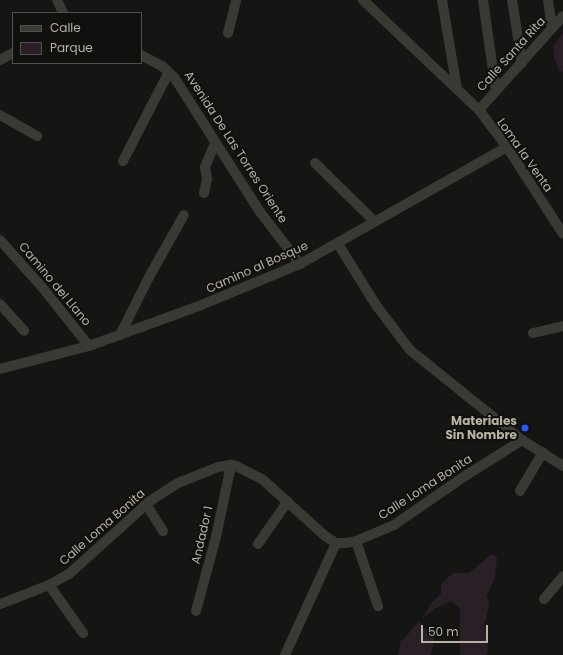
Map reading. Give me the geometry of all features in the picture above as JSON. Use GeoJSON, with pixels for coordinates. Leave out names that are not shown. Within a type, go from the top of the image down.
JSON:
{"type":"FeatureCollection","features":[{"type":"Feature","properties":{"kind":"street"},"geometry":{"type":"LineString","coordinates":[[57,0],[63,12]]}},
{"type":"Feature","properties":{"kind":"street"},"geometry":{"type":"LineString","coordinates":[[228,33],[236,0]]}},
{"type":"Feature","properties":{"kind":"street","name":"Loma la Venta"},"geometry":{"type":"LineString","coordinates":[[363,0],[479,110],[507,147],[563,234]]}},
{"type":"Feature","properties":{"kind":"street"},"geometry":{"type":"LineString","coordinates":[[442,0],[457,89]]}},
{"type":"Feature","properties":{"kind":"street"},"geometry":{"type":"LineString","coordinates":[[483,0],[496,91]]}},
{"type":"Feature","properties":{"kind":"street"},"geometry":{"type":"LineString","coordinates":[[512,0],[522,63]]}},
{"type":"Feature","properties":{"kind":"street"},"geometry":{"type":"LineString","coordinates":[[548,0],[552,28]]}},
{"type":"Feature","properties":{"kind":"street","name":"Calle Santa Rita"},"geometry":{"type":"LineString","coordinates":[[479,110],[563,16]]}},
{"type":"Feature","properties":{"kind":"street"},"geometry":{"type":"LineString","coordinates":[[0,60],[12,54]]}},
{"type":"Feature","properties":{"kind":"street","name":"Avenida De Las Torres Oriente"},"geometry":{"type":"LineString","coordinates":[[142,56],[162,66],[180,86],[260,212],[300,264]]}},
{"type":"Feature","properties":{"kind":"street"},"geometry":{"type":"LineString","coordinates":[[123,161],[169,72]]}},
{"type":"Feature","properties":{"kind":"street"},"geometry":{"type":"LineString","coordinates":[[0,115],[36,136]]}},
{"type":"Feature","properties":{"kind":"street"},"geometry":{"type":"LineString","coordinates":[[204,193],[208,179],[205,164],[215,143]]}},
{"type":"Feature","properties":{"kind":"street","name":"Camino al Bosque"},"geometry":{"type":"LineString","coordinates":[[0,369],[89,346],[199,306],[300,264],[338,244],[507,147]]}},
{"type":"Feature","properties":{"kind":"street"},"geometry":{"type":"LineString","coordinates":[[315,163],[374,222]]}},
{"type":"Feature","properties":{"kind":"street"},"geometry":{"type":"LineString","coordinates":[[120,335],[149,277],[184,215]]}},
{"type":"Feature","properties":{"kind":"street","name":"Camino del Llano"},"geometry":{"type":"LineString","coordinates":[[0,240],[42,287],[89,346]]}},
{"type":"Feature","properties":{"kind":"street"},"geometry":{"type":"LineString","coordinates":[[338,244],[376,305],[410,350],[522,440],[563,466]]}},
{"type":"Feature","properties":{"kind":"street"},"geometry":{"type":"LineString","coordinates":[[0,304],[24,331]]}},
{"type":"Feature","properties":{"kind":"street"},"geometry":{"type":"LineString","coordinates":[[533,333],[563,326]]}},
{"type":"Feature","properties":{"kind":"street","name":"Calle Loma Bonita"},"geometry":{"type":"LineString","coordinates":[[336,543],[356,540],[394,526],[465,476],[522,440]]}},
{"type":"Feature","properties":{"kind":"street"},"geometry":{"type":"LineString","coordinates":[[520,491],[543,452]]}},
{"type":"Feature","properties":{"kind":"street"},"geometry":{"type":"LineString","coordinates":[[231,465],[244,469],[262,479],[325,536],[336,543],[286,655]]}},
{"type":"Feature","properties":{"kind":"street","name":"Calle Loma Bonita"},"geometry":{"type":"LineString","coordinates":[[0,604],[49,585],[76,568],[146,504],[178,483],[218,467],[231,465]]}},
{"type":"Feature","properties":{"kind":"street","name":"Andador 1"},"geometry":{"type":"LineString","coordinates":[[196,611],[216,537],[231,465]]}},
{"type":"Feature","properties":{"kind":"street"},"geometry":{"type":"LineString","coordinates":[[258,544],[288,501]]}},
{"type":"Feature","properties":{"kind":"street"},"geometry":{"type":"LineString","coordinates":[[146,504],[163,531]]}},
{"type":"Feature","properties":{"kind":"street"},"geometry":{"type":"LineString","coordinates":[[356,540],[378,606]]}},
{"type":"Feature","properties":{"kind":"street"},"geometry":{"type":"LineString","coordinates":[[544,599],[563,576]]}},
{"type":"Feature","properties":{"kind":"street"},"geometry":{"type":"LineString","coordinates":[[49,585],[83,633]]}},
{"type":"Feature","properties":{"kind":"green space"},"geometry":{"type":"Polygon","coordinates":[[[563,32],[563,73],[559,70],[554,57],[553,47],[563,32]]]}},
{"type":"Feature","properties":{"kind":"green space"},"geometry":{"type":"Polygon","coordinates":[[[492,554],[497,557],[495,578],[487,595],[489,604],[486,621],[484,622],[488,649],[487,655],[460,655],[460,608],[451,601],[434,609],[421,620],[432,602],[441,594],[441,584],[453,573],[469,573],[492,554]]]}},
{"type":"Feature","properties":{"kind":"green space"},"geometry":{"type":"Polygon","coordinates":[[[419,621],[423,629],[426,628],[428,632],[435,636],[431,655],[398,655],[401,640],[403,640],[419,621]]]}},
{"type":"Feature","properties":{"kind":"place","name":"Materiales Sin Nombre"},"geometry":{"type":"Point","coordinates":[525,428]}}]}
